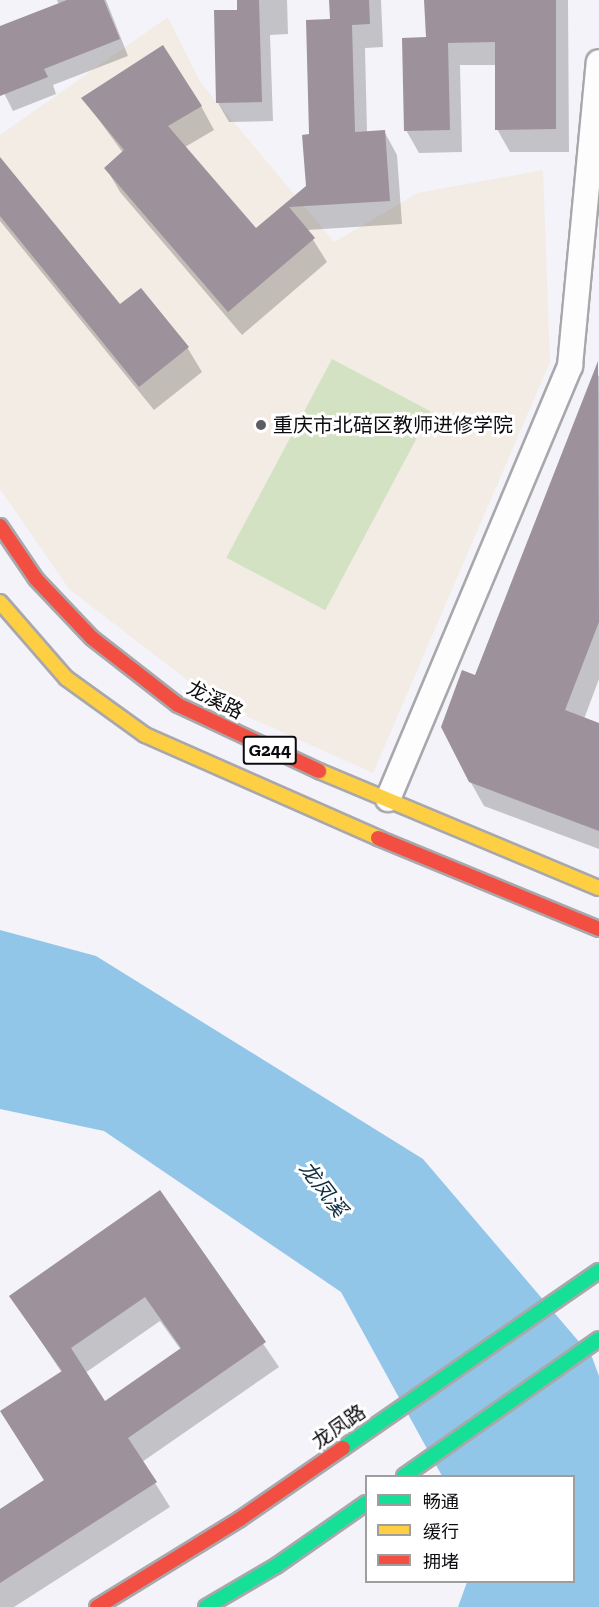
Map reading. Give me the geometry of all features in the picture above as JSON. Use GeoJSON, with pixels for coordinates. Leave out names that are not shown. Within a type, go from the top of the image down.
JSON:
{"type":"FeatureCollection","features":[{"type":"Feature","properties":{"kind":"main road","name":"龙溪路"},"geometry":{"type":"LineString","coordinates":[[0,526],[36,579],[92,638],[178,705],[265,748],[599,888]]}},
{"type":"Feature","properties":{"kind":"main road","name":"G244"},"geometry":{"type":"LineString","coordinates":[[0,602],[66,678],[145,735],[372,835],[599,929]]}},
{"type":"Feature","properties":{"kind":"main road","name":"龙凤路"},"geometry":{"type":"LineString","coordinates":[[97,1607],[240,1519],[599,1271]]}},
{"type":"Feature","properties":{"kind":"main road"},"geometry":{"type":"LineString","coordinates":[[405,1475],[599,1339]]}},
{"type":"Feature","properties":{"kind":"main road"},"geometry":{"type":"LineString","coordinates":[[206,1607],[276,1566],[365,1504]]}},
{"type":"Feature","properties":{"kind":"street"},"geometry":{"type":"LineString","coordinates":[[388,799],[570,366],[599,62]]}},
{"type":"Feature","properties":{"kind":"shaded area","name":"重庆市北碚区教师进修学院"},"geometry":{"type":"Polygon","coordinates":[[[168,17],[201,83],[334,242],[418,193],[543,170],[550,362],[373,773],[217,703],[69,589],[0,489],[0,135],[168,17]]]}},
{"type":"Feature","properties":{"kind":"green space"},"geometry":{"type":"Polygon","coordinates":[[[332,359],[431,412],[325,610],[226,558],[332,359]]]}},
{"type":"Feature","properties":{"kind":"water","name":"龙凤溪"},"geometry":{"type":"Polygon","coordinates":[[[0,930],[96,956],[423,1159],[592,1357],[599,1376],[599,1607],[458,1607],[467,1583],[575,1583],[575,1475],[441,1475],[341,1292],[104,1131],[0,1109],[0,930]]]}},
{"type":"Feature","properties":{"kind":"building"},"geometry":{"type":"Polygon","coordinates":[[[67,0],[104,0],[120,39],[44,69],[48,77],[0,96],[0,26],[67,0]]]}},
{"type":"Feature","properties":{"kind":"building"},"geometry":{"type":"Polygon","coordinates":[[[237,0],[259,0],[262,102],[216,103],[214,10],[237,10],[237,0]]]}},
{"type":"Feature","properties":{"kind":"building"},"geometry":{"type":"Polygon","coordinates":[[[329,0],[369,0],[370,24],[352,25],[355,132],[385,130],[390,201],[289,207],[315,238],[228,312],[104,168],[124,150],[81,98],[163,45],[202,106],[168,126],[256,228],[306,186],[302,135],[309,134],[306,20],[330,19],[329,0]]]}},
{"type":"Feature","properties":{"kind":"building"},"geometry":{"type":"Polygon","coordinates":[[[424,0],[556,0],[556,129],[495,130],[495,42],[448,43],[450,130],[404,131],[402,38],[426,37],[424,0]]]}},
{"type":"Feature","properties":{"kind":"building"},"geometry":{"type":"Polygon","coordinates":[[[0,157],[120,304],[141,288],[189,347],[139,387],[0,216],[0,157]]]}},
{"type":"Feature","properties":{"kind":"building"},"geometry":{"type":"Polygon","coordinates":[[[598,361],[599,622],[565,710],[599,723],[599,831],[469,782],[441,727],[462,670],[475,675],[598,361]]]}},
{"type":"Feature","properties":{"kind":"building"},"geometry":{"type":"Polygon","coordinates":[[[160,1190],[266,1342],[128,1438],[157,1482],[0,1583],[0,1509],[44,1480],[0,1411],[62,1371],[9,1296],[160,1190]],[[145,1297],[71,1348],[105,1401],[181,1348],[145,1297]]]}},
{"type":"Feature","properties":{"kind":"traffic: fast"},"geometry":{"type":"LineString","coordinates":[[343,1448],[599,1271]]}},
{"type":"Feature","properties":{"kind":"traffic: fast"},"geometry":{"type":"LineString","coordinates":[[405,1475],[599,1339]]}},
{"type":"Feature","properties":{"kind":"traffic: fast"},"geometry":{"type":"LineString","coordinates":[[206,1607],[276,1566],[365,1504]]}},
{"type":"Feature","properties":{"kind":"traffic: slow"},"geometry":{"type":"LineString","coordinates":[[0,602],[66,678],[145,735],[378,838]]}},
{"type":"Feature","properties":{"kind":"traffic: slow"},"geometry":{"type":"LineString","coordinates":[[319,771],[599,888]]}},
{"type":"Feature","properties":{"kind":"traffic: jam"},"geometry":{"type":"LineString","coordinates":[[0,526],[36,579],[92,638],[178,705],[319,771]]}},
{"type":"Feature","properties":{"kind":"traffic: jam"},"geometry":{"type":"LineString","coordinates":[[378,838],[599,929]]}},
{"type":"Feature","properties":{"kind":"traffic: jam"},"geometry":{"type":"LineString","coordinates":[[97,1607],[240,1519],[343,1448]]}},
{"type":"Feature","properties":{"kind":"place","name":"重庆市北碚区教师进修学院"},"geometry":{"type":"Point","coordinates":[261,425]}}]}
